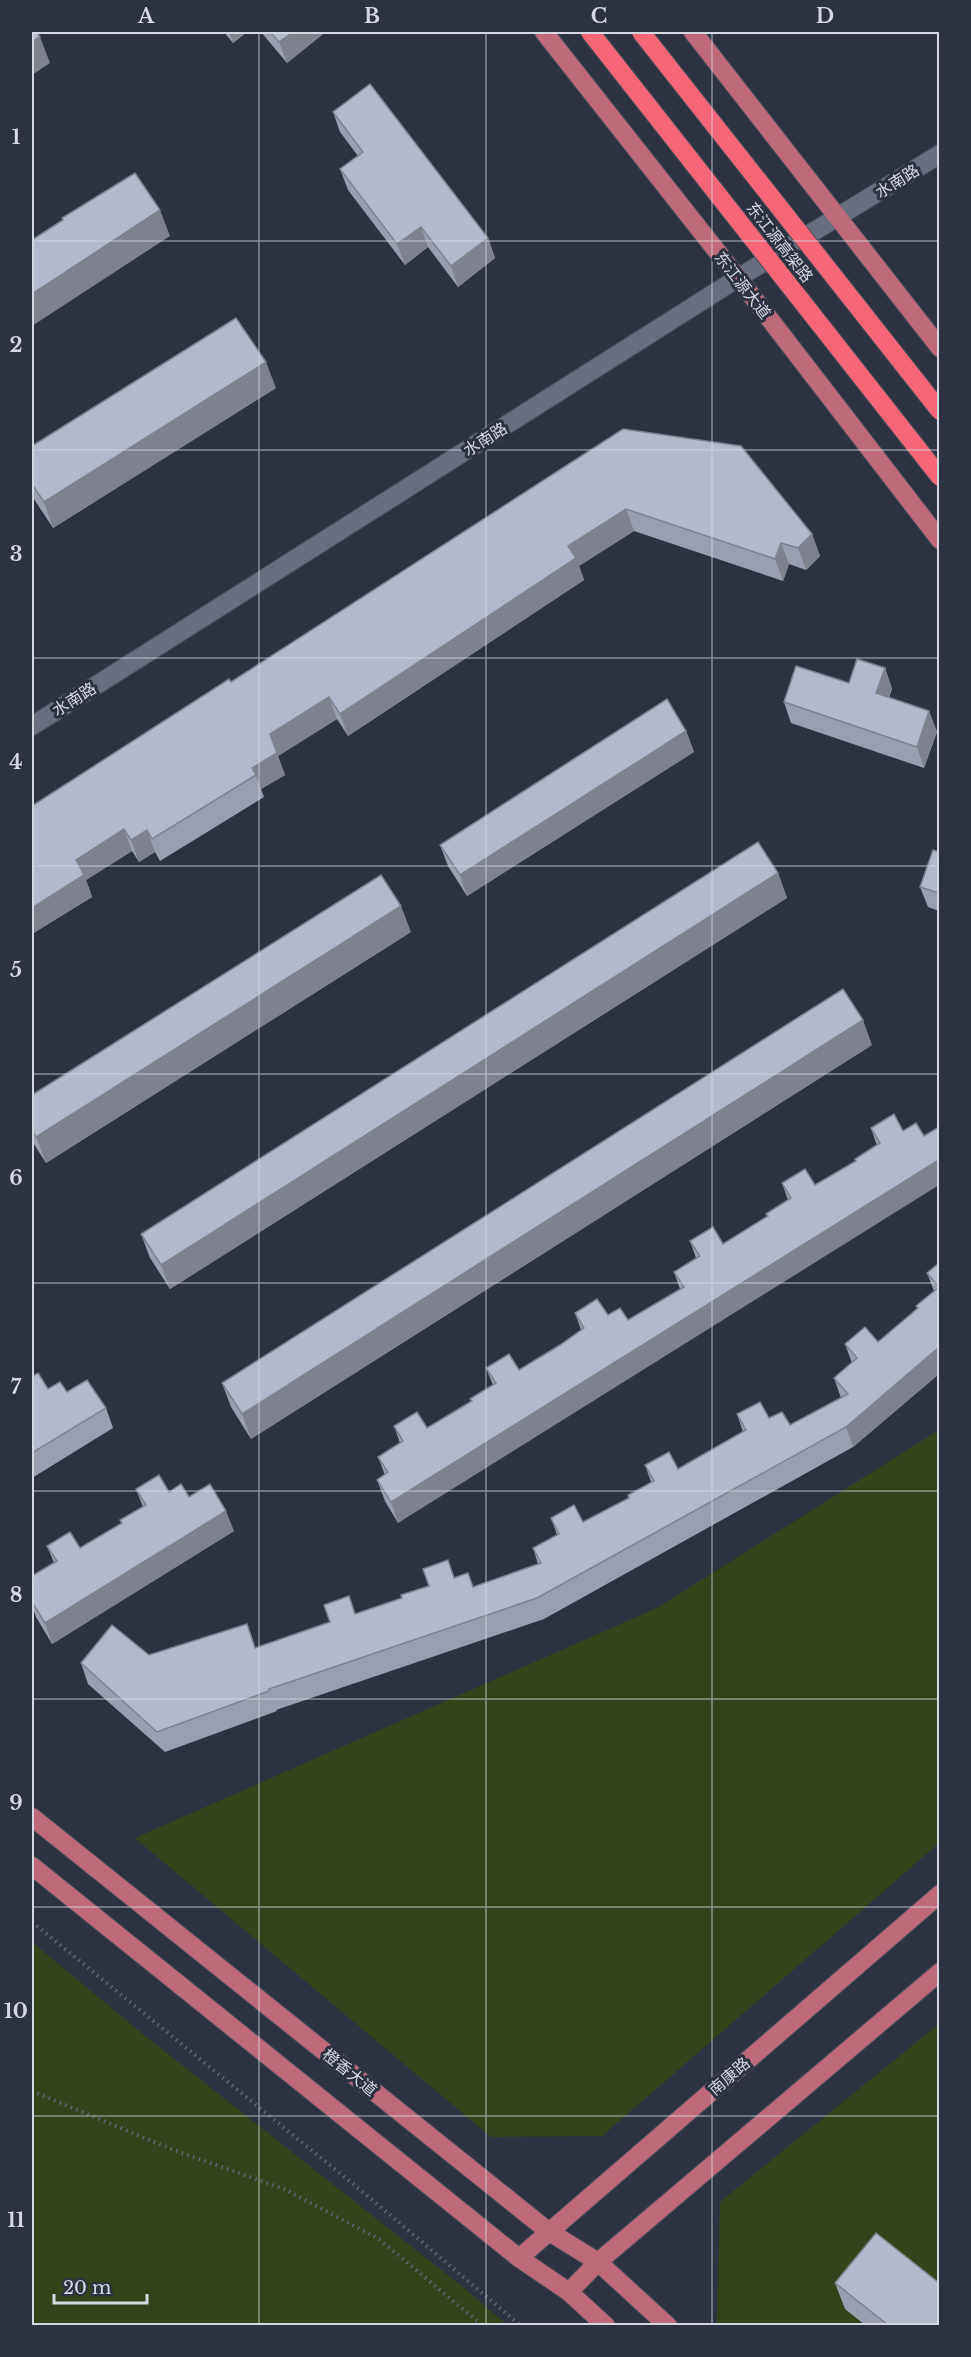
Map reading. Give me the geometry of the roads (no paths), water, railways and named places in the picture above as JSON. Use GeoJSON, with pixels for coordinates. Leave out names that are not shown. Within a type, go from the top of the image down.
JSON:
{"type":"FeatureCollection","features":[{"type":"Feature","properties":{"kind":"highway","name":"东江源高架路"},"geometry":{"type":"LineString","coordinates":[[590,32],[939,477]]}},
{"type":"Feature","properties":{"kind":"highway","name":"东江源高架路"},"geometry":{"type":"LineString","coordinates":[[641,32],[939,411]]}},
{"type":"Feature","properties":{"kind":"main road","name":"东江源大道"},"geometry":{"type":"LineString","coordinates":[[544,32],[738,278],[939,540]]}},
{"type":"Feature","properties":{"kind":"main road"},"geometry":{"type":"LineString","coordinates":[[693,32],[939,348]]}},
{"type":"Feature","properties":{"kind":"main road","name":"橙香大道"},"geometry":{"type":"LineString","coordinates":[[32,1817],[548,2231],[598,2262],[668,2325]]}},
{"type":"Feature","properties":{"kind":"main road"},"geometry":{"type":"LineString","coordinates":[[32,1866],[519,2258],[569,2292],[606,2325]]}},
{"type":"Feature","properties":{"kind":"main road","name":"南康路"},"geometry":{"type":"LineString","coordinates":[[519,2258],[939,1894]]}},
{"type":"Feature","properties":{"kind":"main road"},"geometry":{"type":"LineString","coordinates":[[569,2292],[598,2262],[939,1972]]}},
{"type":"Feature","properties":{"kind":"street","name":"水南路"},"geometry":{"type":"LineString","coordinates":[[32,726],[738,278],[939,154]]}}]}
